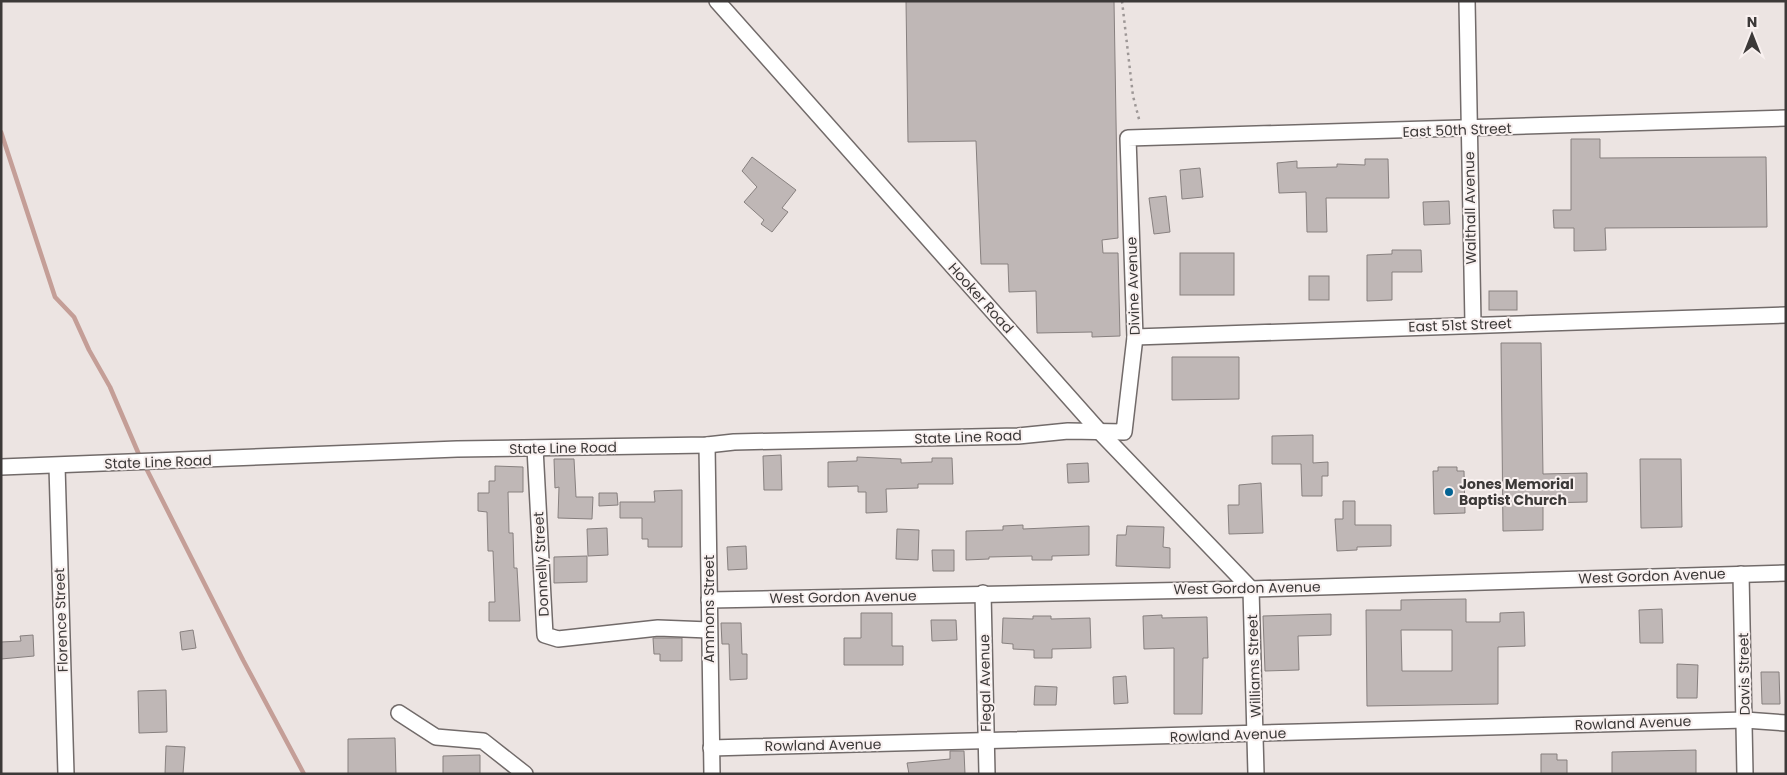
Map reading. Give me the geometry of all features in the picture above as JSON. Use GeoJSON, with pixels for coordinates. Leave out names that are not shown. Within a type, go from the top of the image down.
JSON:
{"type":"FeatureCollection","features":[{"type":"Feature","properties":{"kind":"street","name":"Hooker Road"},"geometry":{"type":"LineString","coordinates":[[717,1],[1100,432],[1251,589]]}},
{"type":"Feature","properties":{"kind":"street","name":"Walthall Avenue"},"geometry":{"type":"LineString","coordinates":[[1467,1],[1473,324]]}},
{"type":"Feature","properties":{"kind":"street","name":"East 50th Street"},"geometry":{"type":"LineString","coordinates":[[1128,138],[1468,130],[1786,118]]}},
{"type":"Feature","properties":{"kind":"street","name":"Divine Avenue"},"geometry":{"type":"LineString","coordinates":[[1124,432],[1135,337],[1128,138]]}},
{"type":"Feature","properties":{"kind":"street","name":"East 51st Street"},"geometry":{"type":"LineString","coordinates":[[1135,337],[1473,324],[1786,315]]}},
{"type":"Feature","properties":{"kind":"street","name":"State Line Road"},"geometry":{"type":"LineString","coordinates":[[1,467],[458,449],[707,445],[734,442],[1018,436],[1068,431],[1124,432]]}},
{"type":"Feature","properties":{"kind":"street","name":"Ammons Street"},"geometry":{"type":"LineString","coordinates":[[707,445],[712,774]]}},
{"type":"Feature","properties":{"kind":"street","name":"Donnelly Street"},"geometry":{"type":"LineString","coordinates":[[535,448],[546,635],[558,639],[651,629],[709,630]]}},
{"type":"Feature","properties":{"kind":"street","name":"Florence Street"},"geometry":{"type":"LineString","coordinates":[[57,466],[66,774]]}},
{"type":"Feature","properties":{"kind":"street","name":"West Gordon Avenue"},"geometry":{"type":"LineString","coordinates":[[709,600],[1251,589],[1786,573]]}},
{"type":"Feature","properties":{"kind":"street","name":"Davis Street"},"geometry":{"type":"LineString","coordinates":[[1741,574],[1745,774]]}},
{"type":"Feature","properties":{"kind":"street","name":"Williams Street"},"geometry":{"type":"LineString","coordinates":[[1251,589],[1256,774]]}},
{"type":"Feature","properties":{"kind":"street","name":"Flegal Avenue"},"geometry":{"type":"LineString","coordinates":[[983,593],[987,774]]}},
{"type":"Feature","properties":{"kind":"street"},"geometry":{"type":"LineString","coordinates":[[399,713],[436,737],[482,741],[525,774]]}},
{"type":"Feature","properties":{"kind":"street","name":"Rowland Avenue"},"geometry":{"type":"LineString","coordinates":[[711,748],[1256,735],[1745,720],[1786,723]]}},
{"type":"Feature","properties":{"kind":"path"},"geometry":{"type":"LineString","coordinates":[[1122,1],[1133,96],[1141,129],[1147,138]]}},
{"type":"Feature","properties":{"kind":"building"},"geometry":{"type":"Polygon","coordinates":[[[906,1],[1114,1],[1118,238],[1102,240],[1103,253],[1118,253],[1120,336],[1092,337],[1092,332],[1037,333],[1036,291],[1009,292],[1008,264],[981,264],[976,141],[908,142],[906,1]]]}},
{"type":"Feature","properties":{"kind":"building"},"geometry":{"type":"Polygon","coordinates":[[[1571,139],[1600,139],[1600,158],[1766,157],[1767,227],[1605,228],[1606,250],[1574,251],[1574,228],[1554,228],[1553,210],[1571,210],[1571,139]]]}},
{"type":"Feature","properties":{"kind":"building"},"geometry":{"type":"Polygon","coordinates":[[[752,157],[796,190],[782,208],[788,212],[772,232],[761,224],[764,220],[744,202],[757,187],[742,171],[752,157]]]}},
{"type":"Feature","properties":{"kind":"building"},"geometry":{"type":"Polygon","coordinates":[[[1365,159],[1388,159],[1389,198],[1326,198],[1327,232],[1307,232],[1306,192],[1279,193],[1277,163],[1297,161],[1297,168],[1337,167],[1337,164],[1365,165],[1365,159]]]}},
{"type":"Feature","properties":{"kind":"building"},"geometry":{"type":"Polygon","coordinates":[[[1200,168],[1203,197],[1182,199],[1180,170],[1200,168]]]}},
{"type":"Feature","properties":{"kind":"building"},"geometry":{"type":"Polygon","coordinates":[[[1166,196],[1170,232],[1154,234],[1149,198],[1166,196]]]}},
{"type":"Feature","properties":{"kind":"building"},"geometry":{"type":"Polygon","coordinates":[[[1449,201],[1450,224],[1424,225],[1423,202],[1449,201]]]}},
{"type":"Feature","properties":{"kind":"building"},"geometry":{"type":"Polygon","coordinates":[[[1392,250],[1421,250],[1422,272],[1392,272],[1392,300],[1367,301],[1367,255],[1392,254],[1392,250]]]}},
{"type":"Feature","properties":{"kind":"building"},"geometry":{"type":"Polygon","coordinates":[[[1180,253],[1234,253],[1234,295],[1180,295],[1180,253]]]}},
{"type":"Feature","properties":{"kind":"building"},"geometry":{"type":"Polygon","coordinates":[[[1309,276],[1329,276],[1329,300],[1309,300],[1309,276]]]}},
{"type":"Feature","properties":{"kind":"building"},"geometry":{"type":"Polygon","coordinates":[[[1489,291],[1517,291],[1517,310],[1489,310],[1489,291]]]}},
{"type":"Feature","properties":{"kind":"building"},"geometry":{"type":"Polygon","coordinates":[[[1501,343],[1541,343],[1543,474],[1587,473],[1587,502],[1543,503],[1543,530],[1503,531],[1501,343]]]}},
{"type":"Feature","properties":{"kind":"building"},"geometry":{"type":"Polygon","coordinates":[[[1172,357],[1239,357],[1239,399],[1172,400],[1172,357]]]}},
{"type":"Feature","properties":{"kind":"building"},"geometry":{"type":"Polygon","coordinates":[[[1313,435],[1313,463],[1328,462],[1328,476],[1322,476],[1322,496],[1302,496],[1301,464],[1272,464],[1272,436],[1313,435]]]}},
{"type":"Feature","properties":{"kind":"building"},"geometry":{"type":"Polygon","coordinates":[[[781,455],[782,490],[764,490],[763,456],[781,455]]]}},
{"type":"Feature","properties":{"kind":"building"},"geometry":{"type":"Polygon","coordinates":[[[857,457],[901,459],[901,463],[932,462],[932,458],[952,458],[953,484],[918,484],[918,488],[886,489],[887,512],[866,513],[866,492],[858,492],[858,486],[828,487],[828,462],[857,461],[857,457]]]}},
{"type":"Feature","properties":{"kind":"building"},"geometry":{"type":"Polygon","coordinates":[[[554,459],[574,459],[576,497],[593,497],[592,519],[558,518],[559,487],[555,488],[554,459]]]}},
{"type":"Feature","properties":{"kind":"building"},"geometry":{"type":"Polygon","coordinates":[[[1640,459],[1681,459],[1682,527],[1641,528],[1640,459]]]}},
{"type":"Feature","properties":{"kind":"building"},"geometry":{"type":"Polygon","coordinates":[[[1088,463],[1089,482],[1068,483],[1067,464],[1088,463]]]}},
{"type":"Feature","properties":{"kind":"building"},"geometry":{"type":"Polygon","coordinates":[[[495,466],[523,467],[523,492],[508,492],[509,533],[513,533],[514,568],[517,568],[520,621],[489,621],[489,602],[495,602],[493,551],[488,551],[487,512],[478,511],[478,493],[489,493],[489,481],[495,481],[495,466]]]}},
{"type":"Feature","properties":{"kind":"building","name":"Jones Memorial Baptist Church"},"geometry":{"type":"Polygon","coordinates":[[[1438,467],[1457,467],[1457,471],[1464,471],[1465,513],[1434,514],[1433,471],[1438,471],[1438,467]]]}},
{"type":"Feature","properties":{"kind":"building"},"geometry":{"type":"Polygon","coordinates":[[[1261,483],[1263,533],[1229,534],[1228,505],[1239,505],[1239,485],[1261,483]]]}},
{"type":"Feature","properties":{"kind":"building"},"geometry":{"type":"Polygon","coordinates":[[[682,490],[682,547],[648,547],[648,539],[642,539],[642,518],[620,518],[620,502],[655,502],[654,491],[682,490]]]}},
{"type":"Feature","properties":{"kind":"building"},"geometry":{"type":"Polygon","coordinates":[[[599,493],[617,493],[618,505],[599,506],[599,493]]]}},
{"type":"Feature","properties":{"kind":"building"},"geometry":{"type":"Polygon","coordinates":[[[1343,501],[1355,501],[1355,525],[1391,525],[1391,546],[1357,547],[1357,550],[1337,551],[1335,519],[1343,519],[1343,501]]]}},
{"type":"Feature","properties":{"kind":"building"},"geometry":{"type":"Polygon","coordinates":[[[1023,525],[1023,529],[1089,526],[1089,555],[1052,556],[1052,560],[1032,560],[1032,556],[989,557],[989,559],[966,560],[966,531],[1003,530],[1003,526],[1023,525]]]}},
{"type":"Feature","properties":{"kind":"building"},"geometry":{"type":"Polygon","coordinates":[[[1127,526],[1164,527],[1163,547],[1170,548],[1170,568],[1116,566],[1117,535],[1126,535],[1127,526]]]}},
{"type":"Feature","properties":{"kind":"building"},"geometry":{"type":"Polygon","coordinates":[[[607,528],[608,555],[588,556],[587,529],[607,528]]]}},
{"type":"Feature","properties":{"kind":"building"},"geometry":{"type":"Polygon","coordinates":[[[897,529],[919,530],[918,560],[896,559],[897,529]]]}},
{"type":"Feature","properties":{"kind":"building"},"geometry":{"type":"Polygon","coordinates":[[[746,546],[747,569],[728,570],[727,547],[746,546]]]}},
{"type":"Feature","properties":{"kind":"building"},"geometry":{"type":"Polygon","coordinates":[[[932,550],[954,550],[954,571],[933,571],[932,550]]]}},
{"type":"Feature","properties":{"kind":"building"},"geometry":{"type":"Polygon","coordinates":[[[587,556],[587,582],[554,583],[554,557],[587,556]]]}},
{"type":"Feature","properties":{"kind":"building"},"geometry":{"type":"Polygon","coordinates":[[[1466,599],[1466,622],[1500,622],[1500,613],[1524,612],[1525,646],[1498,647],[1498,704],[1367,706],[1366,610],[1401,610],[1401,600],[1466,599]],[[1401,630],[1402,671],[1452,671],[1452,630],[1401,630]]]}},
{"type":"Feature","properties":{"kind":"building"},"geometry":{"type":"Polygon","coordinates":[[[1662,609],[1663,643],[1640,643],[1639,610],[1662,609]]]}},
{"type":"Feature","properties":{"kind":"building"},"geometry":{"type":"Polygon","coordinates":[[[861,613],[892,613],[892,646],[903,646],[903,665],[844,665],[844,638],[861,638],[861,613]]]}},
{"type":"Feature","properties":{"kind":"building"},"geometry":{"type":"Polygon","coordinates":[[[1331,614],[1331,635],[1298,636],[1299,670],[1265,671],[1263,616],[1331,614]]]}},
{"type":"Feature","properties":{"kind":"building"},"geometry":{"type":"Polygon","coordinates":[[[1162,615],[1162,618],[1207,617],[1208,658],[1203,658],[1202,714],[1174,714],[1174,648],[1144,649],[1143,616],[1162,615]]]}},
{"type":"Feature","properties":{"kind":"building"},"geometry":{"type":"Polygon","coordinates":[[[1033,616],[1051,616],[1051,619],[1090,618],[1091,648],[1052,649],[1052,658],[1034,658],[1034,650],[1013,649],[1013,644],[1002,643],[1003,618],[1033,619],[1033,616]]]}},
{"type":"Feature","properties":{"kind":"building"},"geometry":{"type":"Polygon","coordinates":[[[931,620],[956,620],[957,640],[932,641],[931,620]]]}},
{"type":"Feature","properties":{"kind":"building"},"geometry":{"type":"Polygon","coordinates":[[[721,623],[741,623],[742,654],[747,654],[747,679],[730,680],[729,644],[722,644],[721,623]]]}},
{"type":"Feature","properties":{"kind":"building"},"geometry":{"type":"Polygon","coordinates":[[[193,630],[196,648],[182,650],[180,632],[193,630]]]}},
{"type":"Feature","properties":{"kind":"building"},"geometry":{"type":"Polygon","coordinates":[[[33,635],[34,656],[1,659],[1,642],[21,641],[20,636],[33,635]]]}},
{"type":"Feature","properties":{"kind":"building"},"geometry":{"type":"Polygon","coordinates":[[[653,638],[682,638],[682,661],[660,661],[660,654],[654,654],[653,638]]]}},
{"type":"Feature","properties":{"kind":"building"},"geometry":{"type":"Polygon","coordinates":[[[1677,664],[1698,665],[1697,698],[1677,698],[1677,664]]]}},
{"type":"Feature","properties":{"kind":"building"},"geometry":{"type":"Polygon","coordinates":[[[1761,672],[1779,672],[1780,704],[1762,704],[1761,672]]]}},
{"type":"Feature","properties":{"kind":"building"},"geometry":{"type":"Polygon","coordinates":[[[1126,676],[1128,703],[1114,704],[1113,677],[1126,676]]]}},
{"type":"Feature","properties":{"kind":"building"},"geometry":{"type":"Polygon","coordinates":[[[1035,686],[1057,687],[1056,705],[1034,705],[1035,686]]]}},
{"type":"Feature","properties":{"kind":"building"},"geometry":{"type":"Polygon","coordinates":[[[166,690],[167,732],[139,733],[138,691],[166,690]]]}},
{"type":"Feature","properties":{"kind":"building"},"geometry":{"type":"Polygon","coordinates":[[[395,738],[396,774],[348,774],[348,739],[395,738]]]}},
{"type":"Feature","properties":{"kind":"building"},"geometry":{"type":"Polygon","coordinates":[[[166,746],[185,747],[183,774],[165,774],[166,746]]]}},
{"type":"Feature","properties":{"kind":"building"},"geometry":{"type":"Polygon","coordinates":[[[1696,750],[1696,774],[1612,774],[1612,752],[1696,750]]]}},
{"type":"Feature","properties":{"kind":"building"},"geometry":{"type":"Polygon","coordinates":[[[950,751],[964,751],[965,774],[909,774],[907,763],[950,759],[950,751]]]}},
{"type":"Feature","properties":{"kind":"building"},"geometry":{"type":"Polygon","coordinates":[[[1541,754],[1557,754],[1557,760],[1567,760],[1567,774],[1541,774],[1541,754]]]}},
{"type":"Feature","properties":{"kind":"building"},"geometry":{"type":"Polygon","coordinates":[[[480,755],[480,774],[443,774],[443,756],[480,755]]]}},
{"type":"Feature","properties":{"kind":"waterway"},"geometry":{"type":"LineString","coordinates":[[1,132],[55,297],[74,317],[89,350],[110,387],[140,457]]}},
{"type":"Feature","properties":{"kind":"waterway"},"geometry":{"type":"LineString","coordinates":[[144,464],[243,660],[304,774]]}},
{"type":"Feature","properties":{"kind":"place","name":"Jones Memorial Baptist Church"},"geometry":{"type":"Point","coordinates":[1449,492]}}]}
